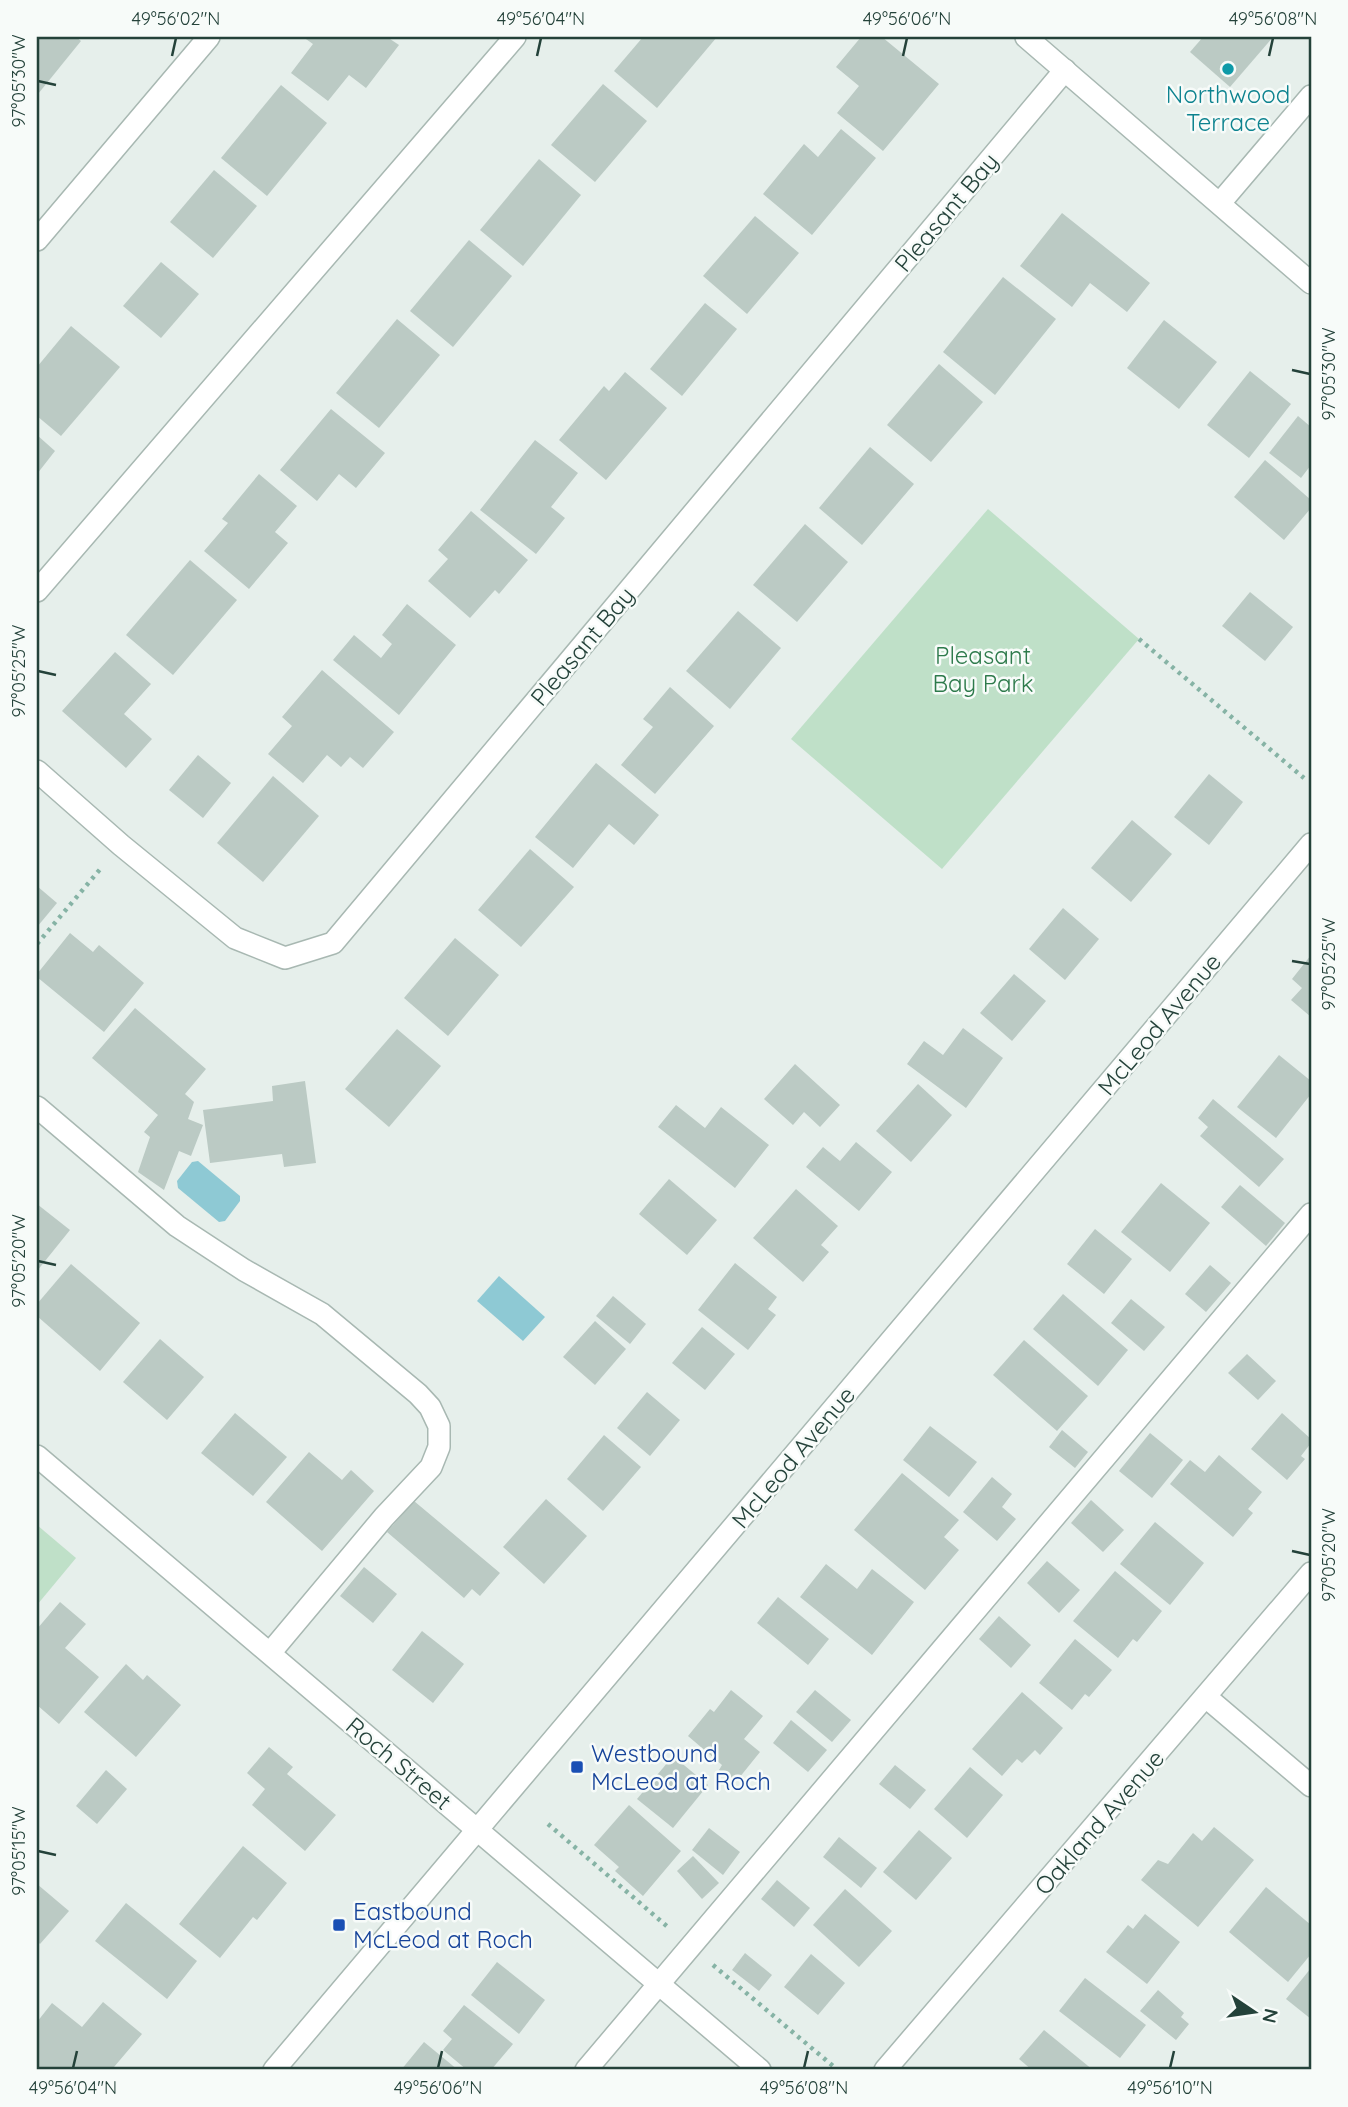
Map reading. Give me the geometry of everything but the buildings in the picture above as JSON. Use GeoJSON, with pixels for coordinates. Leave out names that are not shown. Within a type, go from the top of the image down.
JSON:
{"type":"FeatureCollection","features":[{"type":"Feature","properties":{"kind":"street"},"geometry":{"type":"LineString","coordinates":[[37,240],[209,37]]}},
{"type":"Feature","properties":{"kind":"street"},"geometry":{"type":"LineString","coordinates":[[37,591],[515,37]]}},
{"type":"Feature","properties":{"kind":"street"},"geometry":{"type":"LineString","coordinates":[[1026,37],[1049,44],[1065,70],[1311,283]]}},
{"type":"Feature","properties":{"kind":"street","name":"Pleasant Bay"},"geometry":{"type":"LineString","coordinates":[[37,771],[121,845],[235,938],[285,958],[333,943],[1065,70]]}},
{"type":"Feature","properties":{"kind":"street"},"geometry":{"type":"LineString","coordinates":[[1220,203],[1311,96]]}},
{"type":"Feature","properties":{"kind":"street","name":"McLeod Avenue"},"geometry":{"type":"LineString","coordinates":[[274,2070],[1311,844]]}},
{"type":"Feature","properties":{"kind":"street"},"geometry":{"type":"LineString","coordinates":[[37,1107],[177,1226],[232,1263],[322,1314],[418,1394],[430,1407],[439,1426],[439,1447],[430,1467],[384,1517],[270,1653]]}},
{"type":"Feature","properties":{"kind":"street"},"geometry":{"type":"LineString","coordinates":[[586,2070],[1311,1214]]}},
{"type":"Feature","properties":{"kind":"street","name":"Roch Street"},"geometry":{"type":"LineString","coordinates":[[37,1455],[760,2070]]}},
{"type":"Feature","properties":{"kind":"street","name":"Oakland Avenue"},"geometry":{"type":"LineString","coordinates":[[885,2070],[1311,1573]]}},
{"type":"Feature","properties":{"kind":"street"},"geometry":{"type":"LineString","coordinates":[[1206,1697],[1311,1786]]}},
{"type":"Feature","properties":{"kind":"path"},"geometry":{"type":"LineString","coordinates":[[1139,639],[1304,778]]}},
{"type":"Feature","properties":{"kind":"path"},"geometry":{"type":"LineString","coordinates":[[37,944],[121,845]]}},
{"type":"Feature","properties":{"kind":"green space","name":"Pleasant Bay Park"},"geometry":{"type":"Polygon","coordinates":[[[988,509],[1139,639],[942,869],[791,739],[988,509]]]}},
{"type":"Feature","properties":{"kind":"green space"},"geometry":{"type":"Polygon","coordinates":[[[37,1525],[76,1558],[37,1605],[37,1525]]]}},
{"type":"Feature","properties":{"kind":"water"},"geometry":{"type":"Polygon","coordinates":[[[198,1161],[240,1196],[240,1201],[225,1221],[219,1222],[178,1188],[177,1181],[192,1162],[198,1161]]]}},
{"type":"Feature","properties":{"kind":"water"},"geometry":{"type":"Polygon","coordinates":[[[499,1276],[545,1317],[523,1341],[477,1301],[499,1276]]]}},
{"type":"Feature","properties":{"kind":"place","name":"Northwood Terrace"},"geometry":{"type":"Point","coordinates":[1228,69]}},
{"type":"Feature","properties":{"kind":"place","name":"Westbound McLeod at Roch"},"geometry":{"type":"Point","coordinates":[577,1767]}},
{"type":"Feature","properties":{"kind":"place","name":"Eastbound McLeod at Roch"},"geometry":{"type":"Point","coordinates":[339,1925]}}]}
